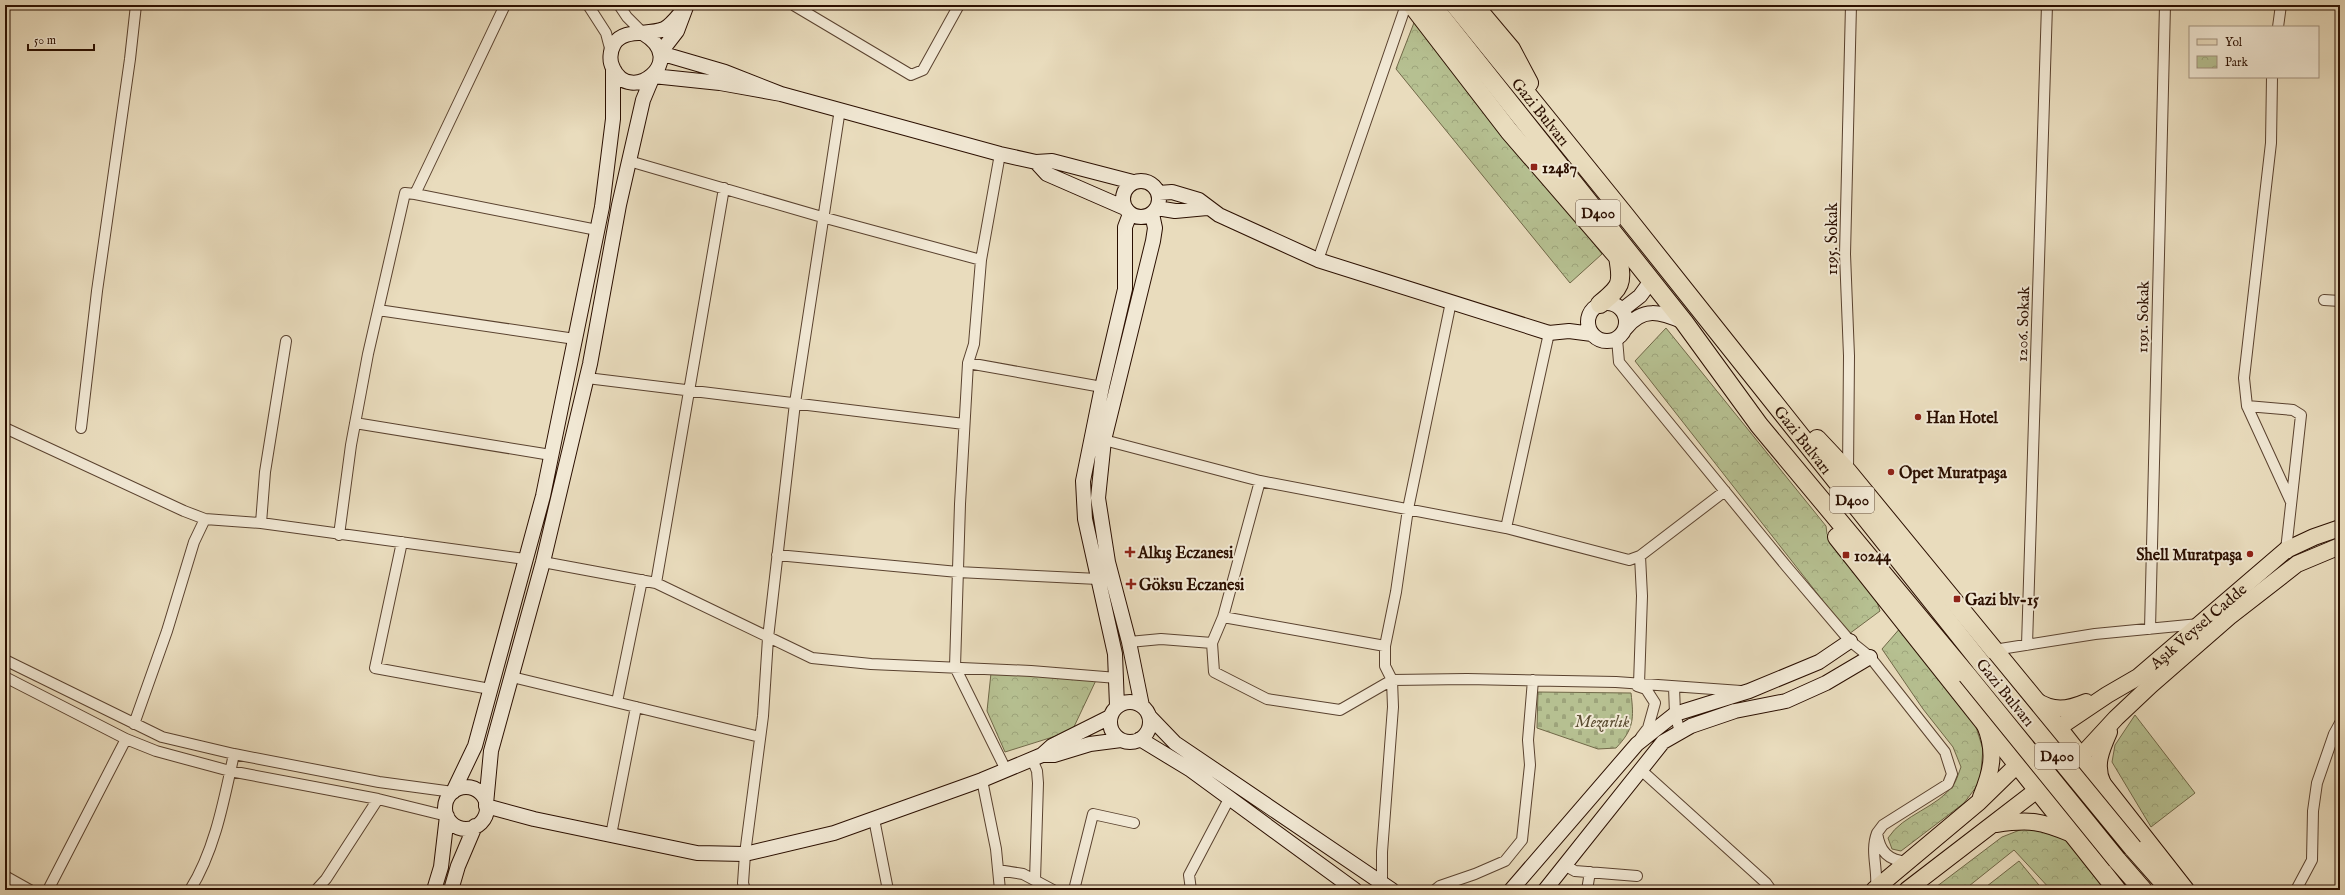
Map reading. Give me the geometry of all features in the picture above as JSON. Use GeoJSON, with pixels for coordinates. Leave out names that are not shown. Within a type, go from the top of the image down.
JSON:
{"type":"FeatureCollection","features":[{"type":"Feature","properties":{"kind":"highway"},"geometry":{"type":"LineString","coordinates":[[1412,5],[1509,131],[1618,257],[1621,277],[1617,290],[1596,308]]}},
{"type":"Feature","properties":{"kind":"highway","name":"Gazi Bulvarı"},"geometry":{"type":"LineString","coordinates":[[1432,5],[1684,322],[1759,425],[2143,890]]}},
{"type":"Feature","properties":{"kind":"highway","name":"Gazi Bulvarı"},"geometry":{"type":"LineString","coordinates":[[1455,5],[1723,337],[1982,664],[2133,848],[2170,890]]}},
{"type":"Feature","properties":{"kind":"highway"},"geometry":{"type":"LineString","coordinates":[[1474,5],[1511,49],[1549,121]]}},
{"type":"Feature","properties":{"kind":"highway"},"geometry":{"type":"LineString","coordinates":[[1723,337],[1848,472],[2104,785],[2185,890]]}},
{"type":"Feature","properties":{"kind":"highway"},"geometry":{"type":"LineString","coordinates":[[1759,425],[1797,485],[1895,611],[1979,713],[2117,890]]}},
{"type":"Feature","properties":{"kind":"highway"},"geometry":{"type":"LineString","coordinates":[[1979,713],[1994,723],[2007,729],[2016,727],[2022,722],[2027,714],[2028,702],[2021,683]]}},
{"type":"Feature","properties":{"kind":"highway"},"geometry":{"type":"LineString","coordinates":[[2070,831],[2069,811],[2075,801],[2083,796],[2093,794],[2106,798],[2125,813]]}},
{"type":"Feature","properties":{"kind":"main road","name":"Aşık Veysel Cadde"},"geometry":{"type":"LineString","coordinates":[[1875,889],[1979,802],[2018,763],[2058,728],[2138,676],[2286,550],[2340,528]]}},
{"type":"Feature","properties":{"kind":"main road"},"geometry":{"type":"LineString","coordinates":[[2320,535],[2334,549]]}},
{"type":"Feature","properties":{"kind":"main road","name":"Aşık Veysel Cadde"},"geometry":{"type":"LineString","coordinates":[[1907,890],[2080,757],[2116,718],[2229,617],[2297,564],[2334,549]]}},
{"type":"Feature","properties":{"kind":"main road"},"geometry":{"type":"LineString","coordinates":[[2034,699],[2045,707],[2070,709],[2107,695]]}},
{"type":"Feature","properties":{"kind":"main road"},"geometry":{"type":"LineString","coordinates":[[1979,713],[1991,740],[1992,759],[1991,772],[1979,802]]}},
{"type":"Feature","properties":{"kind":"main road"},"geometry":{"type":"LineString","coordinates":[[2104,785],[2098,774],[2098,762],[2102,748],[2116,718]]}},
{"type":"Feature","properties":{"kind":"main road"},"geometry":{"type":"LineString","coordinates":[[1994,824],[2021,820],[2039,821],[2070,831]]}},
{"type":"Feature","properties":{"kind":"street"},"geometry":{"type":"LineString","coordinates":[[81,428],[97,291],[130,60],[136,5]]}},
{"type":"Feature","properties":{"kind":"street"},"geometry":{"type":"LineString","coordinates":[[414,194],[505,5]]}},
{"type":"Feature","properties":{"kind":"street"},"geometry":{"type":"LineString","coordinates":[[434,890],[441,867],[447,816],[446,804],[475,746],[543,496],[597,230],[613,119],[613,68],[606,33],[588,5]]}},
{"type":"Feature","properties":{"kind":"street"},"geometry":{"type":"LineString","coordinates":[[451,890],[458,866],[483,813],[491,752],[542,562],[587,378],[629,160],[643,100],[660,62],[660,53],[657,45],[627,17],[619,5]]}},
{"type":"Feature","properties":{"kind":"street"},"geometry":{"type":"LineString","coordinates":[[795,6],[911,75],[923,70],[959,5]]}},
{"type":"Feature","properties":{"kind":"street"},"geometry":{"type":"LineString","coordinates":[[1318,260],[1406,5]]}},
{"type":"Feature","properties":{"kind":"street","name":"1195. Sokak"},"geometry":{"type":"LineString","coordinates":[[1848,472],[1849,356],[1845,254],[1851,5]]}},
{"type":"Feature","properties":{"kind":"street","name":"1206. Sokak"},"geometry":{"type":"LineString","coordinates":[[2027,645],[2047,5]]}},
{"type":"Feature","properties":{"kind":"street","name":"1191. Sokak"},"geometry":{"type":"LineString","coordinates":[[2150,629],[2165,5]]}},
{"type":"Feature","properties":{"kind":"street"},"geometry":{"type":"LineString","coordinates":[[2278,26],[2281,5]]}},
{"type":"Feature","properties":{"kind":"street"},"geometry":{"type":"LineString","coordinates":[[611,52],[620,38],[632,33],[644,34],[666,28],[686,6]]}},
{"type":"Feature","properties":{"kind":"street"},"geometry":{"type":"LineString","coordinates":[[660,53],[677,31],[686,6]]}},
{"type":"Feature","properties":{"kind":"street"},"geometry":{"type":"LineString","coordinates":[[660,53],[725,72],[781,94]]}},
{"type":"Feature","properties":{"kind":"street"},"geometry":{"type":"LineString","coordinates":[[613,68],[624,80],[631,82],[639,83],[653,76],[720,83],[781,94],[1000,154],[1036,162],[1052,161],[1133,182],[1141,180],[1148,182],[1159,193],[1160,201],[1155,211],[1153,241],[1104,440],[1098,498],[1099,516],[1108,562],[1146,711],[1149,730],[1140,739],[1134,742],[1121,740],[1090,744],[1054,755],[1037,757]]}},
{"type":"Feature","properties":{"kind":"street"},"geometry":{"type":"LineString","coordinates":[[2272,78],[2271,143],[2244,378],[2247,406],[2291,502]]}},
{"type":"Feature","properties":{"kind":"street"},"geometry":{"type":"LineString","coordinates":[[745,890],[743,883],[745,854],[760,737],[768,638],[795,403],[822,217],[840,109]]}},
{"type":"Feature","properties":{"kind":"street"},"geometry":{"type":"LineString","coordinates":[[1000,154],[981,260],[974,344],[968,363],[964,424],[955,667],[1006,770]]}},
{"type":"Feature","properties":{"kind":"street"},"geometry":{"type":"LineString","coordinates":[[629,160],[822,217],[981,260]]}},
{"type":"Feature","properties":{"kind":"street"},"geometry":{"type":"LineString","coordinates":[[1036,162],[1047,174],[1137,217],[1155,211],[1207,208]]}},
{"type":"Feature","properties":{"kind":"street"},"geometry":{"type":"LineString","coordinates":[[1121,740],[1112,730],[1117,678],[1115,654],[1084,519],[1083,481],[1102,387],[1125,289],[1125,227],[1127,211],[1122,201],[1123,193],[1133,182]]}},
{"type":"Feature","properties":{"kind":"street"},"geometry":{"type":"LineString","coordinates":[[656,583],[688,390],[724,188]]}},
{"type":"Feature","properties":{"kind":"street"},"geometry":{"type":"LineString","coordinates":[[1159,193],[1172,192],[1199,200],[1207,208],[1318,260],[1548,333],[1569,331],[1592,334],[1604,341],[1624,324],[1650,313],[1662,313],[1684,322]]}},
{"type":"Feature","properties":{"kind":"street"},"geometry":{"type":"LineString","coordinates":[[338,535],[355,423],[378,310],[405,194],[414,194],[597,230]]}},
{"type":"Feature","properties":{"kind":"street"},"geometry":{"type":"LineString","coordinates":[[1651,282],[1640,296],[1624,324],[1619,362],[1850,640],[1870,657],[1945,752],[1952,774],[1948,784],[1883,825],[1877,833],[1873,842],[1878,873],[1875,889]]}},
{"type":"Feature","properties":{"kind":"street"},"geometry":{"type":"LineString","coordinates":[[2324,300],[2340,301]]}},
{"type":"Feature","properties":{"kind":"street"},"geometry":{"type":"LineString","coordinates":[[1387,887],[1382,852],[1393,707],[1392,680],[1385,666],[1386,646],[1396,592],[1408,509],[1451,302]]}},
{"type":"Feature","properties":{"kind":"street"},"geometry":{"type":"LineString","coordinates":[[1569,331],[1580,326],[1596,308],[1612,304],[1624,324]]}},
{"type":"Feature","properties":{"kind":"street"},"geometry":{"type":"LineString","coordinates":[[1592,334],[1588,323],[1596,308]]}},
{"type":"Feature","properties":{"kind":"street"},"geometry":{"type":"LineString","coordinates":[[378,310],[575,339]]}},
{"type":"Feature","properties":{"kind":"street"},"geometry":{"type":"LineString","coordinates":[[1506,528],[1548,333]]}},
{"type":"Feature","properties":{"kind":"street"},"geometry":{"type":"LineString","coordinates":[[261,523],[265,472],[286,341]]}},
{"type":"Feature","properties":{"kind":"street"},"geometry":{"type":"LineString","coordinates":[[968,363],[1102,387]]}},
{"type":"Feature","properties":{"kind":"street"},"geometry":{"type":"LineString","coordinates":[[587,378],[964,424]]}},
{"type":"Feature","properties":{"kind":"street"},"geometry":{"type":"LineString","coordinates":[[2247,406],[2292,410],[2301,415],[2286,550],[2297,564]]}},
{"type":"Feature","properties":{"kind":"street"},"geometry":{"type":"LineString","coordinates":[[355,423],[551,455]]}},
{"type":"Feature","properties":{"kind":"street"},"geometry":{"type":"LineString","coordinates":[[5,428],[184,511],[205,519],[261,523],[338,535],[402,542],[525,559]]}},
{"type":"Feature","properties":{"kind":"street"},"geometry":{"type":"LineString","coordinates":[[1104,440],[1260,481],[1506,528],[1629,560],[1640,556],[1724,490]]}},
{"type":"Feature","properties":{"kind":"street"},"geometry":{"type":"LineString","coordinates":[[1260,481],[1223,617],[1212,643],[1214,672],[1267,699],[1340,710],[1392,680],[1533,680],[1627,683],[1749,691]]}},
{"type":"Feature","properties":{"kind":"street"},"geometry":{"type":"LineString","coordinates":[[134,724],[167,631],[194,542],[205,519]]}},
{"type":"Feature","properties":{"kind":"street"},"geometry":{"type":"LineString","coordinates":[[402,542],[375,668],[490,689]]}},
{"type":"Feature","properties":{"kind":"street"},"geometry":{"type":"LineString","coordinates":[[778,555],[958,572],[1098,578]]}},
{"type":"Feature","properties":{"kind":"street"},"geometry":{"type":"LineString","coordinates":[[1639,684],[1642,596],[1640,556]]}},
{"type":"Feature","properties":{"kind":"street"},"geometry":{"type":"LineString","coordinates":[[542,562],[656,583],[812,658],[872,664],[955,667],[1117,678]]}},
{"type":"Feature","properties":{"kind":"street"},"geometry":{"type":"LineString","coordinates":[[617,702],[642,580]]}},
{"type":"Feature","properties":{"kind":"street"},"geometry":{"type":"LineString","coordinates":[[1223,617],[1386,646]]}},
{"type":"Feature","properties":{"kind":"street"},"geometry":{"type":"LineString","coordinates":[[1994,650],[2095,634],[2200,624]]}},
{"type":"Feature","properties":{"kind":"street"},"geometry":{"type":"LineString","coordinates":[[1129,642],[1162,639],[1212,643]]}},
{"type":"Feature","properties":{"kind":"street"},"geometry":{"type":"LineString","coordinates":[[1637,744],[1675,714],[1749,691],[1819,662],[1850,640]]}},
{"type":"Feature","properties":{"kind":"street"},"geometry":{"type":"LineString","coordinates":[[1545,890],[1663,742],[1691,726],[1735,711],[1786,701],[1826,683],[1870,657]]}},
{"type":"Feature","properties":{"kind":"street"},"geometry":{"type":"LineString","coordinates":[[5,660],[162,737],[234,754],[379,782],[453,792],[466,787],[473,788],[484,797],[483,813]]}},
{"type":"Feature","properties":{"kind":"street"},"geometry":{"type":"LineString","coordinates":[[5,677],[126,739],[156,751],[230,771],[378,799],[447,816],[456,826],[462,828],[483,813],[534,819],[698,853],[745,854],[834,833],[982,780],[1037,757],[1052,746],[1130,702],[1146,711],[1175,743],[1387,887]]}},
{"type":"Feature","properties":{"kind":"street"},"geometry":{"type":"LineString","coordinates":[[512,677],[760,737]]}},
{"type":"Feature","properties":{"kind":"street"},"geometry":{"type":"LineString","coordinates":[[1435,890],[1440,886],[1475,874],[1505,861],[1522,840],[1530,765],[1528,740],[1533,680]]}},
{"type":"Feature","properties":{"kind":"street"},"geometry":{"type":"LineString","coordinates":[[1511,890],[1637,744],[1648,728],[1655,703],[1646,689],[1627,683]]}},
{"type":"Feature","properties":{"kind":"street"},"geometry":{"type":"LineString","coordinates":[[1674,687],[1675,714],[1680,732]]}},
{"type":"Feature","properties":{"kind":"street"},"geometry":{"type":"LineString","coordinates":[[611,835],[636,707]]}},
{"type":"Feature","properties":{"kind":"street"},"geometry":{"type":"LineString","coordinates":[[2296,890],[2312,860],[2313,810],[2317,783],[2334,734],[2340,724]]}},
{"type":"Feature","properties":{"kind":"street"},"geometry":{"type":"LineString","coordinates":[[48,890],[126,739]]}},
{"type":"Feature","properties":{"kind":"street"},"geometry":{"type":"LineString","coordinates":[[1140,739],[1191,770],[1230,797],[1355,890]]}},
{"type":"Feature","properties":{"kind":"street"},"geometry":{"type":"LineString","coordinates":[[190,890],[200,874],[209,851],[234,754]]}},
{"type":"Feature","properties":{"kind":"street"},"geometry":{"type":"LineString","coordinates":[[1035,880],[1038,783],[1037,757]]}},
{"type":"Feature","properties":{"kind":"street"},"geometry":{"type":"LineString","coordinates":[[1641,770],[1766,883],[1771,890]]}},
{"type":"Feature","properties":{"kind":"street"},"geometry":{"type":"LineString","coordinates":[[982,780],[996,848],[1000,890]]}},
{"type":"Feature","properties":{"kind":"street"},"geometry":{"type":"LineString","coordinates":[[1191,890],[1189,875],[1230,797]]}},
{"type":"Feature","properties":{"kind":"street"},"geometry":{"type":"LineString","coordinates":[[316,890],[326,879],[378,799]]}},
{"type":"Feature","properties":{"kind":"street"},"geometry":{"type":"LineString","coordinates":[[1074,890],[1092,814],[1134,823]]}},
{"type":"Feature","properties":{"kind":"street"},"geometry":{"type":"LineString","coordinates":[[874,819],[888,890]]}},
{"type":"Feature","properties":{"kind":"street"},"geometry":{"type":"LineString","coordinates":[[1877,833],[1879,843],[1888,856],[1894,861],[1907,862]]}},
{"type":"Feature","properties":{"kind":"street"},"geometry":{"type":"LineString","coordinates":[[1564,865],[1575,871],[1637,876]]}},
{"type":"Feature","properties":{"kind":"street"},"geometry":{"type":"LineString","coordinates":[[998,870],[1023,874],[1053,890]]}},
{"type":"Feature","properties":{"kind":"street"},"geometry":{"type":"LineString","coordinates":[[1587,890],[1590,872]]}},
{"type":"Feature","properties":{"kind":"street"},"geometry":{"type":"LineString","coordinates":[[5,876],[27,889]]}},
{"type":"Feature","properties":{"kind":"green space"},"geometry":{"type":"Polygon","coordinates":[[[1417,15],[1602,254],[1570,283],[1396,69],[1417,15]]]}},
{"type":"Feature","properties":{"kind":"green space"},"geometry":{"type":"Polygon","coordinates":[[[1666,328],[1826,526],[1827,534],[1872,587],[1880,611],[1849,634],[1635,361],[1666,328]]]}},
{"type":"Feature","properties":{"kind":"green space"},"geometry":{"type":"Polygon","coordinates":[[[1902,626],[1975,724],[1983,749],[1980,782],[1964,803],[1901,851],[1892,849],[1888,838],[1902,823],[1939,799],[1947,792],[1954,784],[1961,767],[1953,747],[1923,709],[1882,649],[1902,626]]]}},
{"type":"Feature","properties":{"kind":"green space"},"geometry":{"type":"Polygon","coordinates":[[[991,673],[1098,676],[1072,731],[1005,752],[987,711],[991,673]]]}},
{"type":"Feature","properties":{"kind":"green space","name":"Mezarlık"},"geometry":{"type":"Polygon","coordinates":[[[1538,692],[1631,693],[1632,717],[1629,729],[1616,748],[1598,749],[1537,728],[1538,692]]]}},
{"type":"Feature","properties":{"kind":"green space"},"geometry":{"type":"Polygon","coordinates":[[[2135,715],[2195,793],[2151,827],[2112,762],[2115,745],[2135,715]]]}},
{"type":"Feature","properties":{"kind":"green space"},"geometry":{"type":"Polygon","coordinates":[[[2025,828],[2043,829],[2064,838],[2108,890],[2051,890],[2014,850],[1964,890],[1932,890],[2002,837],[2025,828]]]}},
{"type":"Feature","properties":{"kind":"green space"},"geometry":{"type":"Polygon","coordinates":[[[2019,861],[2043,890],[1982,890],[2019,861]]]}},
{"type":"Feature","properties":{"kind":"place","name":"12487"},"geometry":{"type":"Point","coordinates":[1534,167]}},
{"type":"Feature","properties":{"kind":"place","name":"Han Hotel"},"geometry":{"type":"Point","coordinates":[1918,417]}},
{"type":"Feature","properties":{"kind":"place","name":"Opet Muratpaşa"},"geometry":{"type":"Point","coordinates":[1891,472]}},
{"type":"Feature","properties":{"kind":"place","name":"Alkış Eczanesi"},"geometry":{"type":"Point","coordinates":[1130,552]}},
{"type":"Feature","properties":{"kind":"place","name":"Shell Muratpaşa"},"geometry":{"type":"Point","coordinates":[2250,554]}},
{"type":"Feature","properties":{"kind":"place","name":"10244"},"geometry":{"type":"Point","coordinates":[1846,555]}},
{"type":"Feature","properties":{"kind":"place","name":"Göksu Eczanesi"},"geometry":{"type":"Point","coordinates":[1131,584]}},
{"type":"Feature","properties":{"kind":"place","name":"Gazi blv-15"},"geometry":{"type":"Point","coordinates":[1957,599]}}]}
